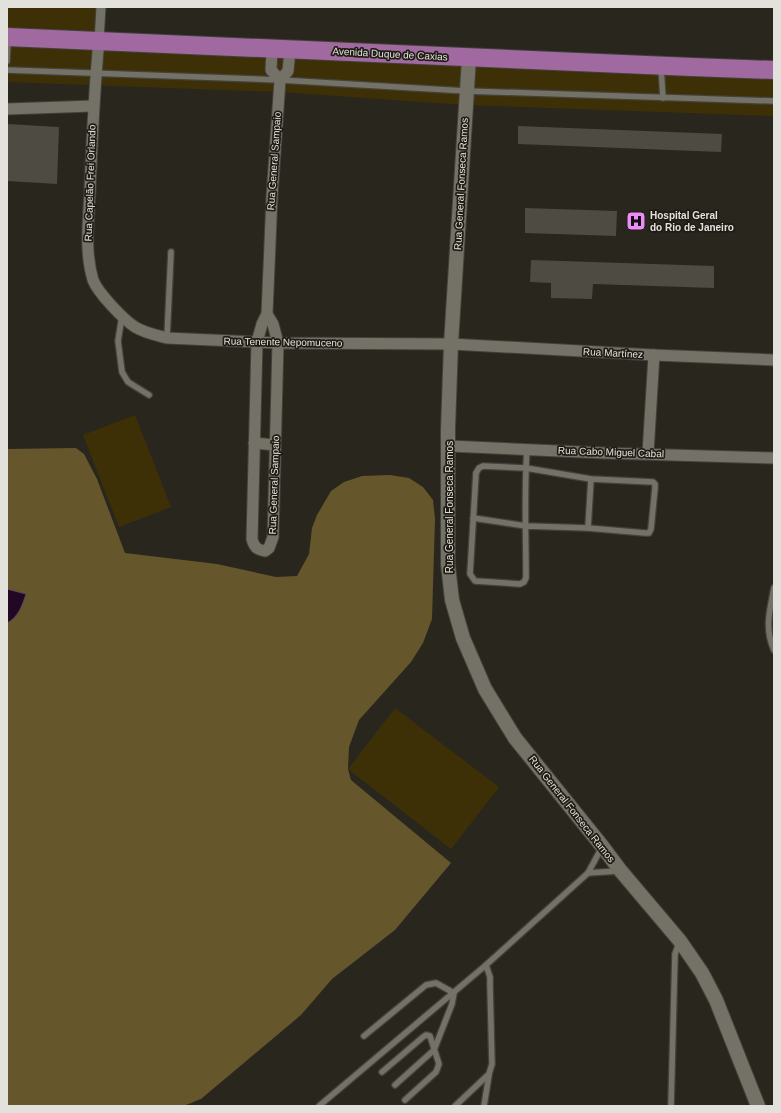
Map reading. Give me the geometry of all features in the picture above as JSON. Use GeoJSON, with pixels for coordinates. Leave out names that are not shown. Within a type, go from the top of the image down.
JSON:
{"type":"FeatureCollection","features":[{"type":"Feature","properties":{"kind":"main road","name":"Avenida Duque de Caxias"},"geometry":{"type":"LineString","coordinates":[[8,38],[774,70]]}},
{"type":"Feature","properties":{"kind":"street"},"geometry":{"type":"LineString","coordinates":[[99,41],[100,7]]}},
{"type":"Feature","properties":{"kind":"street","name":"Rua Capelão Frei Orlando"},"geometry":{"type":"LineString","coordinates":[[99,41],[93,106],[87,253],[94,281],[106,299],[122,315]]}},
{"type":"Feature","properties":{"kind":"street"},"geometry":{"type":"LineString","coordinates":[[272,50],[271,70],[280,80]]}},
{"type":"Feature","properties":{"kind":"street","name":"Rua General Sampaio"},"geometry":{"type":"LineString","coordinates":[[267,314],[273,324],[278,343],[273,537],[270,548],[265,551],[258,550],[253,545],[252,539],[257,342],[262,324],[267,314],[272,196],[280,80],[288,71],[290,50]]}},
{"type":"Feature","properties":{"kind":"street","name":"Rua General Fonseca Ramos"},"geometry":{"type":"LineString","coordinates":[[469,58],[451,344],[448,446],[448,565],[452,600],[463,638],[485,689],[515,738],[620,870],[680,941],[702,973],[716,1000],[758,1106]]}},
{"type":"Feature","properties":{"kind":"street"},"geometry":{"type":"LineString","coordinates":[[7,109],[93,106]]}},
{"type":"Feature","properties":{"kind":"street","name":"Rua Tenente Nepomuceno"},"geometry":{"type":"LineString","coordinates":[[122,315],[136,327],[152,334],[167,338],[278,343],[451,344]]}},
{"type":"Feature","properties":{"kind":"street","name":"Rua Martínez"},"geometry":{"type":"LineString","coordinates":[[451,344],[774,360]]}},
{"type":"Feature","properties":{"kind":"street"},"geometry":{"type":"LineString","coordinates":[[648,453],[654,355]]}},
{"type":"Feature","properties":{"kind":"street"},"geometry":{"type":"LineString","coordinates":[[254,443],[275,445]]}},
{"type":"Feature","properties":{"kind":"street","name":"Rua Cabo Miguel Cabal"},"geometry":{"type":"LineString","coordinates":[[448,446],[604,453],[648,453],[774,458]]}},
{"type":"Feature","properties":{"kind":"lane"},"geometry":{"type":"LineString","coordinates":[[7,61],[8,38]]}},
{"type":"Feature","properties":{"kind":"lane"},"geometry":{"type":"LineString","coordinates":[[661,66],[663,98]]}},
{"type":"Feature","properties":{"kind":"lane"},"geometry":{"type":"LineString","coordinates":[[7,70],[280,80],[466,91],[774,101]]}},
{"type":"Feature","properties":{"kind":"lane"},"geometry":{"type":"LineString","coordinates":[[167,338],[171,252]]}},
{"type":"Feature","properties":{"kind":"lane"},"geometry":{"type":"LineString","coordinates":[[122,315],[118,341],[122,372],[128,382],[149,395]]}},
{"type":"Feature","properties":{"kind":"lane"},"geometry":{"type":"LineString","coordinates":[[473,518],[526,526],[588,528],[649,533],[652,529],[655,488],[655,484],[653,482],[591,478],[526,468],[483,466],[479,468],[476,473],[473,518],[470,574],[475,581],[520,584],[524,582],[526,578],[526,526],[526,468],[527,449]]}},
{"type":"Feature","properties":{"kind":"lane"},"geometry":{"type":"LineString","coordinates":[[588,528],[591,478]]}},
{"type":"Feature","properties":{"kind":"lane"},"geometry":{"type":"LineString","coordinates":[[774,588],[768,626],[769,636],[774,650]]}},
{"type":"Feature","properties":{"kind":"lane"},"geometry":{"type":"LineString","coordinates":[[319,1106],[486,965],[588,873],[602,846]]}},
{"type":"Feature","properties":{"kind":"lane"},"geometry":{"type":"LineString","coordinates":[[588,873],[620,870]]}},
{"type":"Feature","properties":{"kind":"lane"},"geometry":{"type":"LineString","coordinates":[[671,1106],[676,954],[680,941]]}},
{"type":"Feature","properties":{"kind":"lane"},"geometry":{"type":"LineString","coordinates":[[484,1106],[492,1064],[490,977],[486,965]]}},
{"type":"Feature","properties":{"kind":"lane"},"geometry":{"type":"LineString","coordinates":[[364,1036],[426,985],[436,983],[454,992]]}},
{"type":"Feature","properties":{"kind":"lane"},"geometry":{"type":"LineString","coordinates":[[395,1085],[434,1050],[452,1004],[454,992]]}},
{"type":"Feature","properties":{"kind":"lane"},"geometry":{"type":"LineString","coordinates":[[382,1072],[426,1035],[430,1036],[439,1064],[436,1072],[405,1100]]}},
{"type":"Feature","properties":{"kind":"lane"},"geometry":{"type":"LineString","coordinates":[[455,1106],[489,1074]]}},
{"type":"Feature","properties":{"kind":"shaded area"},"geometry":{"type":"Polygon","coordinates":[[[7,7],[100,7],[99,39],[774,68],[774,100],[312,82],[774,101],[774,116],[466,105],[279,92],[7,82],[7,7]]]}},
{"type":"Feature","properties":{"kind":"shaded area"},"geometry":{"type":"Polygon","coordinates":[[[135,415],[171,507],[119,527],[83,435],[135,415]]]}},
{"type":"Feature","properties":{"kind":"shaded area"},"geometry":{"type":"Polygon","coordinates":[[[76,448],[84,454],[97,479],[125,553],[217,564],[276,577],[297,576],[309,554],[312,528],[317,515],[331,491],[344,482],[362,476],[390,475],[409,478],[423,487],[433,500],[435,519],[432,619],[423,643],[411,662],[359,720],[349,747],[348,769],[351,780],[451,863],[395,930],[332,979],[301,1015],[201,1099],[182,1106],[7,1106],[7,449],[76,448]]]}},
{"type":"Feature","properties":{"kind":"shaded area"},"geometry":{"type":"Polygon","coordinates":[[[7,589],[26,594],[22,606],[17,614],[7,623],[7,589]]]}},
{"type":"Feature","properties":{"kind":"shaded area"},"geometry":{"type":"Polygon","coordinates":[[[395,708],[499,787],[451,849],[348,769],[395,708]]]}},
{"type":"Feature","properties":{"kind":"building"},"geometry":{"type":"Polygon","coordinates":[[[7,124],[59,127],[57,184],[7,181],[7,124]]]}},
{"type":"Feature","properties":{"kind":"building"},"geometry":{"type":"Polygon","coordinates":[[[518,126],[722,134],[721,152],[518,144],[518,126]]]}},
{"type":"Feature","properties":{"kind":"building"},"geometry":{"type":"Polygon","coordinates":[[[525,208],[617,211],[616,236],[525,233],[525,208]]]}},
{"type":"Feature","properties":{"kind":"building"},"geometry":{"type":"Polygon","coordinates":[[[531,260],[714,266],[714,288],[593,284],[592,299],[551,298],[551,283],[530,282],[531,260]]]}},
{"type":"Feature","properties":{"kind":"place","name":"Hospital Geral do Rio de Janeiro"},"geometry":{"type":"Point","coordinates":[636,221]}}]}
